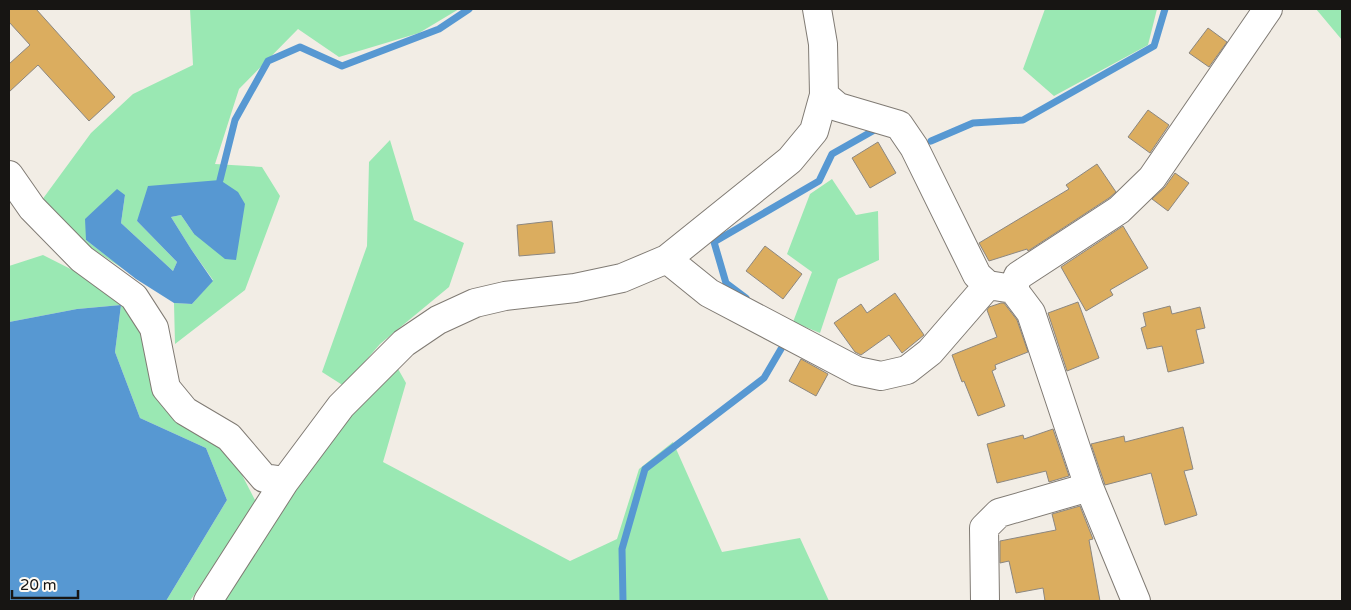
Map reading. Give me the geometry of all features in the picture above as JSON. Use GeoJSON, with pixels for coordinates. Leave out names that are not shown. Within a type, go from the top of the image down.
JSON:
{"type":"FeatureCollection","features":[{"type":"Feature","properties":{"kind":"street"},"geometry":{"type":"LineString","coordinates":[[208,601],[285,480],[341,406],[404,343],[438,320],[475,303],[505,296],[575,288],[622,278],[667,259],[790,160],[814,131],[824,95],[823,44],[817,9]]}},
{"type":"Feature","properties":{"kind":"street"},"geometry":{"type":"LineString","coordinates":[[667,259],[709,293],[857,371],[881,376],[907,370],[930,352],[1000,287],[1119,210],[1152,178],[1268,9]]}},
{"type":"Feature","properties":{"kind":"street"},"geometry":{"type":"LineString","coordinates":[[824,95],[838,107],[899,125],[914,147],[977,275],[1000,287],[1031,313],[1089,487],[1136,601]]}},
{"type":"Feature","properties":{"kind":"street"},"geometry":{"type":"LineString","coordinates":[[9,175],[32,208],[82,259],[134,297],[154,328],[166,388],[185,411],[229,436],[264,478],[285,480]]}},
{"type":"Feature","properties":{"kind":"street"},"geometry":{"type":"LineString","coordinates":[[986,601],[984,528],[998,513],[1089,487]]}},
{"type":"Feature","properties":{"kind":"green space"},"geometry":{"type":"Polygon","coordinates":[[[190,9],[459,9],[419,33],[339,57],[298,29],[239,89],[215,164],[262,167],[280,196],[245,290],[175,344],[174,303],[192,304],[213,280],[171,217],[181,215],[194,234],[245,205],[137,221],[177,262],[173,271],[121,223],[125,195],[86,240],[125,270],[62,229],[39,204],[91,133],[133,94],[193,65],[190,9]]]}},
{"type":"Feature","properties":{"kind":"green space"},"geometry":{"type":"Polygon","coordinates":[[[1045,9],[1157,9],[1148,45],[1054,96],[1023,69],[1045,9]]]}},
{"type":"Feature","properties":{"kind":"green space"},"geometry":{"type":"Polygon","coordinates":[[[1316,9],[1342,9],[1342,40],[1316,9]]]}},
{"type":"Feature","properties":{"kind":"green space"},"geometry":{"type":"Polygon","coordinates":[[[390,140],[414,220],[464,243],[449,287],[380,344],[344,386],[322,372],[367,246],[369,162],[390,140]]]}},
{"type":"Feature","properties":{"kind":"green space"},"geometry":{"type":"Polygon","coordinates":[[[832,179],[856,215],[878,211],[879,260],[838,279],[820,333],[793,322],[812,272],[787,254],[810,194],[832,179]]]}},
{"type":"Feature","properties":{"kind":"green space"},"geometry":{"type":"Polygon","coordinates":[[[43,255],[120,294],[144,326],[168,409],[226,444],[256,502],[190,601],[166,601],[227,500],[206,448],[140,418],[115,352],[121,305],[77,309],[9,322],[9,266],[43,255]]]}},
{"type":"Feature","properties":{"kind":"green space"},"geometry":{"type":"Polygon","coordinates":[[[397,367],[406,383],[383,462],[570,561],[617,539],[639,469],[673,442],[722,552],[800,538],[829,601],[222,601],[295,484],[350,409],[397,367]]]}},
{"type":"Feature","properties":{"kind":"water"},"geometry":{"type":"Polygon","coordinates":[[[220,180],[238,192],[245,204],[236,260],[225,259],[194,234],[181,215],[171,217],[213,281],[192,304],[174,303],[136,279],[86,240],[85,219],[117,189],[125,195],[121,223],[173,271],[177,262],[137,221],[148,186],[220,180]]]}},
{"type":"Feature","properties":{"kind":"water"},"geometry":{"type":"Polygon","coordinates":[[[121,305],[115,352],[140,418],[206,448],[227,500],[166,601],[9,601],[9,322],[77,309],[121,305]]]}},
{"type":"Feature","properties":{"kind":"building"},"geometry":{"type":"Polygon","coordinates":[[[9,9],[36,9],[115,97],[89,121],[38,65],[9,92],[9,64],[30,45],[9,22],[9,9]]]}},
{"type":"Feature","properties":{"kind":"building"},"geometry":{"type":"Polygon","coordinates":[[[1208,28],[1227,42],[1209,67],[1189,53],[1208,28]]]}},
{"type":"Feature","properties":{"kind":"building"},"geometry":{"type":"Polygon","coordinates":[[[1148,110],[1169,125],[1150,153],[1128,137],[1148,110]]]}},
{"type":"Feature","properties":{"kind":"building"},"geometry":{"type":"Polygon","coordinates":[[[878,142],[896,173],[870,188],[852,158],[878,142]]]}},
{"type":"Feature","properties":{"kind":"building"},"geometry":{"type":"Polygon","coordinates":[[[1097,164],[1116,192],[1028,251],[1027,249],[989,261],[979,243],[1069,189],[1066,185],[1097,164]]]}},
{"type":"Feature","properties":{"kind":"building"},"geometry":{"type":"Polygon","coordinates":[[[1175,173],[1189,183],[1168,211],[1152,199],[1165,187],[1175,173]]]}},
{"type":"Feature","properties":{"kind":"building"},"geometry":{"type":"Polygon","coordinates":[[[552,221],[555,253],[519,256],[517,225],[552,221]]]}},
{"type":"Feature","properties":{"kind":"building"},"geometry":{"type":"Polygon","coordinates":[[[1123,226],[1148,268],[1110,290],[1113,295],[1086,311],[1061,267],[1123,226]]]}},
{"type":"Feature","properties":{"kind":"building"},"geometry":{"type":"Polygon","coordinates":[[[765,246],[802,274],[783,299],[746,271],[765,246]]]}},
{"type":"Feature","properties":{"kind":"building"},"geometry":{"type":"Polygon","coordinates":[[[895,293],[924,335],[902,353],[889,335],[861,355],[855,352],[834,323],[861,304],[867,313],[895,293]]]}},
{"type":"Feature","properties":{"kind":"building"},"geometry":{"type":"Polygon","coordinates":[[[1078,302],[1099,358],[1067,371],[1048,313],[1078,302]]]}},
{"type":"Feature","properties":{"kind":"building"},"geometry":{"type":"Polygon","coordinates":[[[1004,303],[1017,320],[1028,352],[995,365],[996,369],[992,371],[1005,406],[978,416],[952,355],[997,337],[987,310],[989,307],[1004,303]]]}},
{"type":"Feature","properties":{"kind":"building"},"geometry":{"type":"Polygon","coordinates":[[[1170,306],[1172,314],[1200,307],[1205,328],[1196,330],[1204,363],[1168,372],[1162,346],[1147,349],[1141,328],[1146,326],[1143,313],[1170,306]]]}},
{"type":"Feature","properties":{"kind":"building"},"geometry":{"type":"Polygon","coordinates":[[[801,359],[828,374],[816,396],[789,381],[801,359]]]}},
{"type":"Feature","properties":{"kind":"building"},"geometry":{"type":"Polygon","coordinates":[[[1183,427],[1193,469],[1184,471],[1197,515],[1165,525],[1151,473],[1105,485],[1091,444],[1124,436],[1125,442],[1183,427]]]}},
{"type":"Feature","properties":{"kind":"building"},"geometry":{"type":"Polygon","coordinates":[[[1053,429],[1069,476],[1049,482],[1046,471],[997,483],[987,444],[1023,435],[1024,439],[1053,429]]]}},
{"type":"Feature","properties":{"kind":"building"},"geometry":{"type":"Polygon","coordinates":[[[1080,506],[1093,539],[1089,540],[1100,601],[1045,601],[1043,588],[1016,593],[1009,561],[1000,563],[1000,541],[1056,530],[1052,514],[1080,506]]]}},
{"type":"Feature","properties":{"kind":"waterway"},"geometry":{"type":"LineString","coordinates":[[220,180],[235,120],[268,61],[300,47],[342,66],[439,29],[469,9]]}},
{"type":"Feature","properties":{"kind":"waterway"},"geometry":{"type":"LineString","coordinates":[[931,141],[973,123],[1023,120],[1154,46],[1165,9]]}},
{"type":"Feature","properties":{"kind":"waterway"},"geometry":{"type":"LineString","coordinates":[[746,298],[726,283],[714,242],[819,181],[832,154],[878,128]]}},
{"type":"Feature","properties":{"kind":"waterway"},"geometry":{"type":"LineString","coordinates":[[623,601],[622,549],[645,469],[764,378],[781,349]]}}]}
